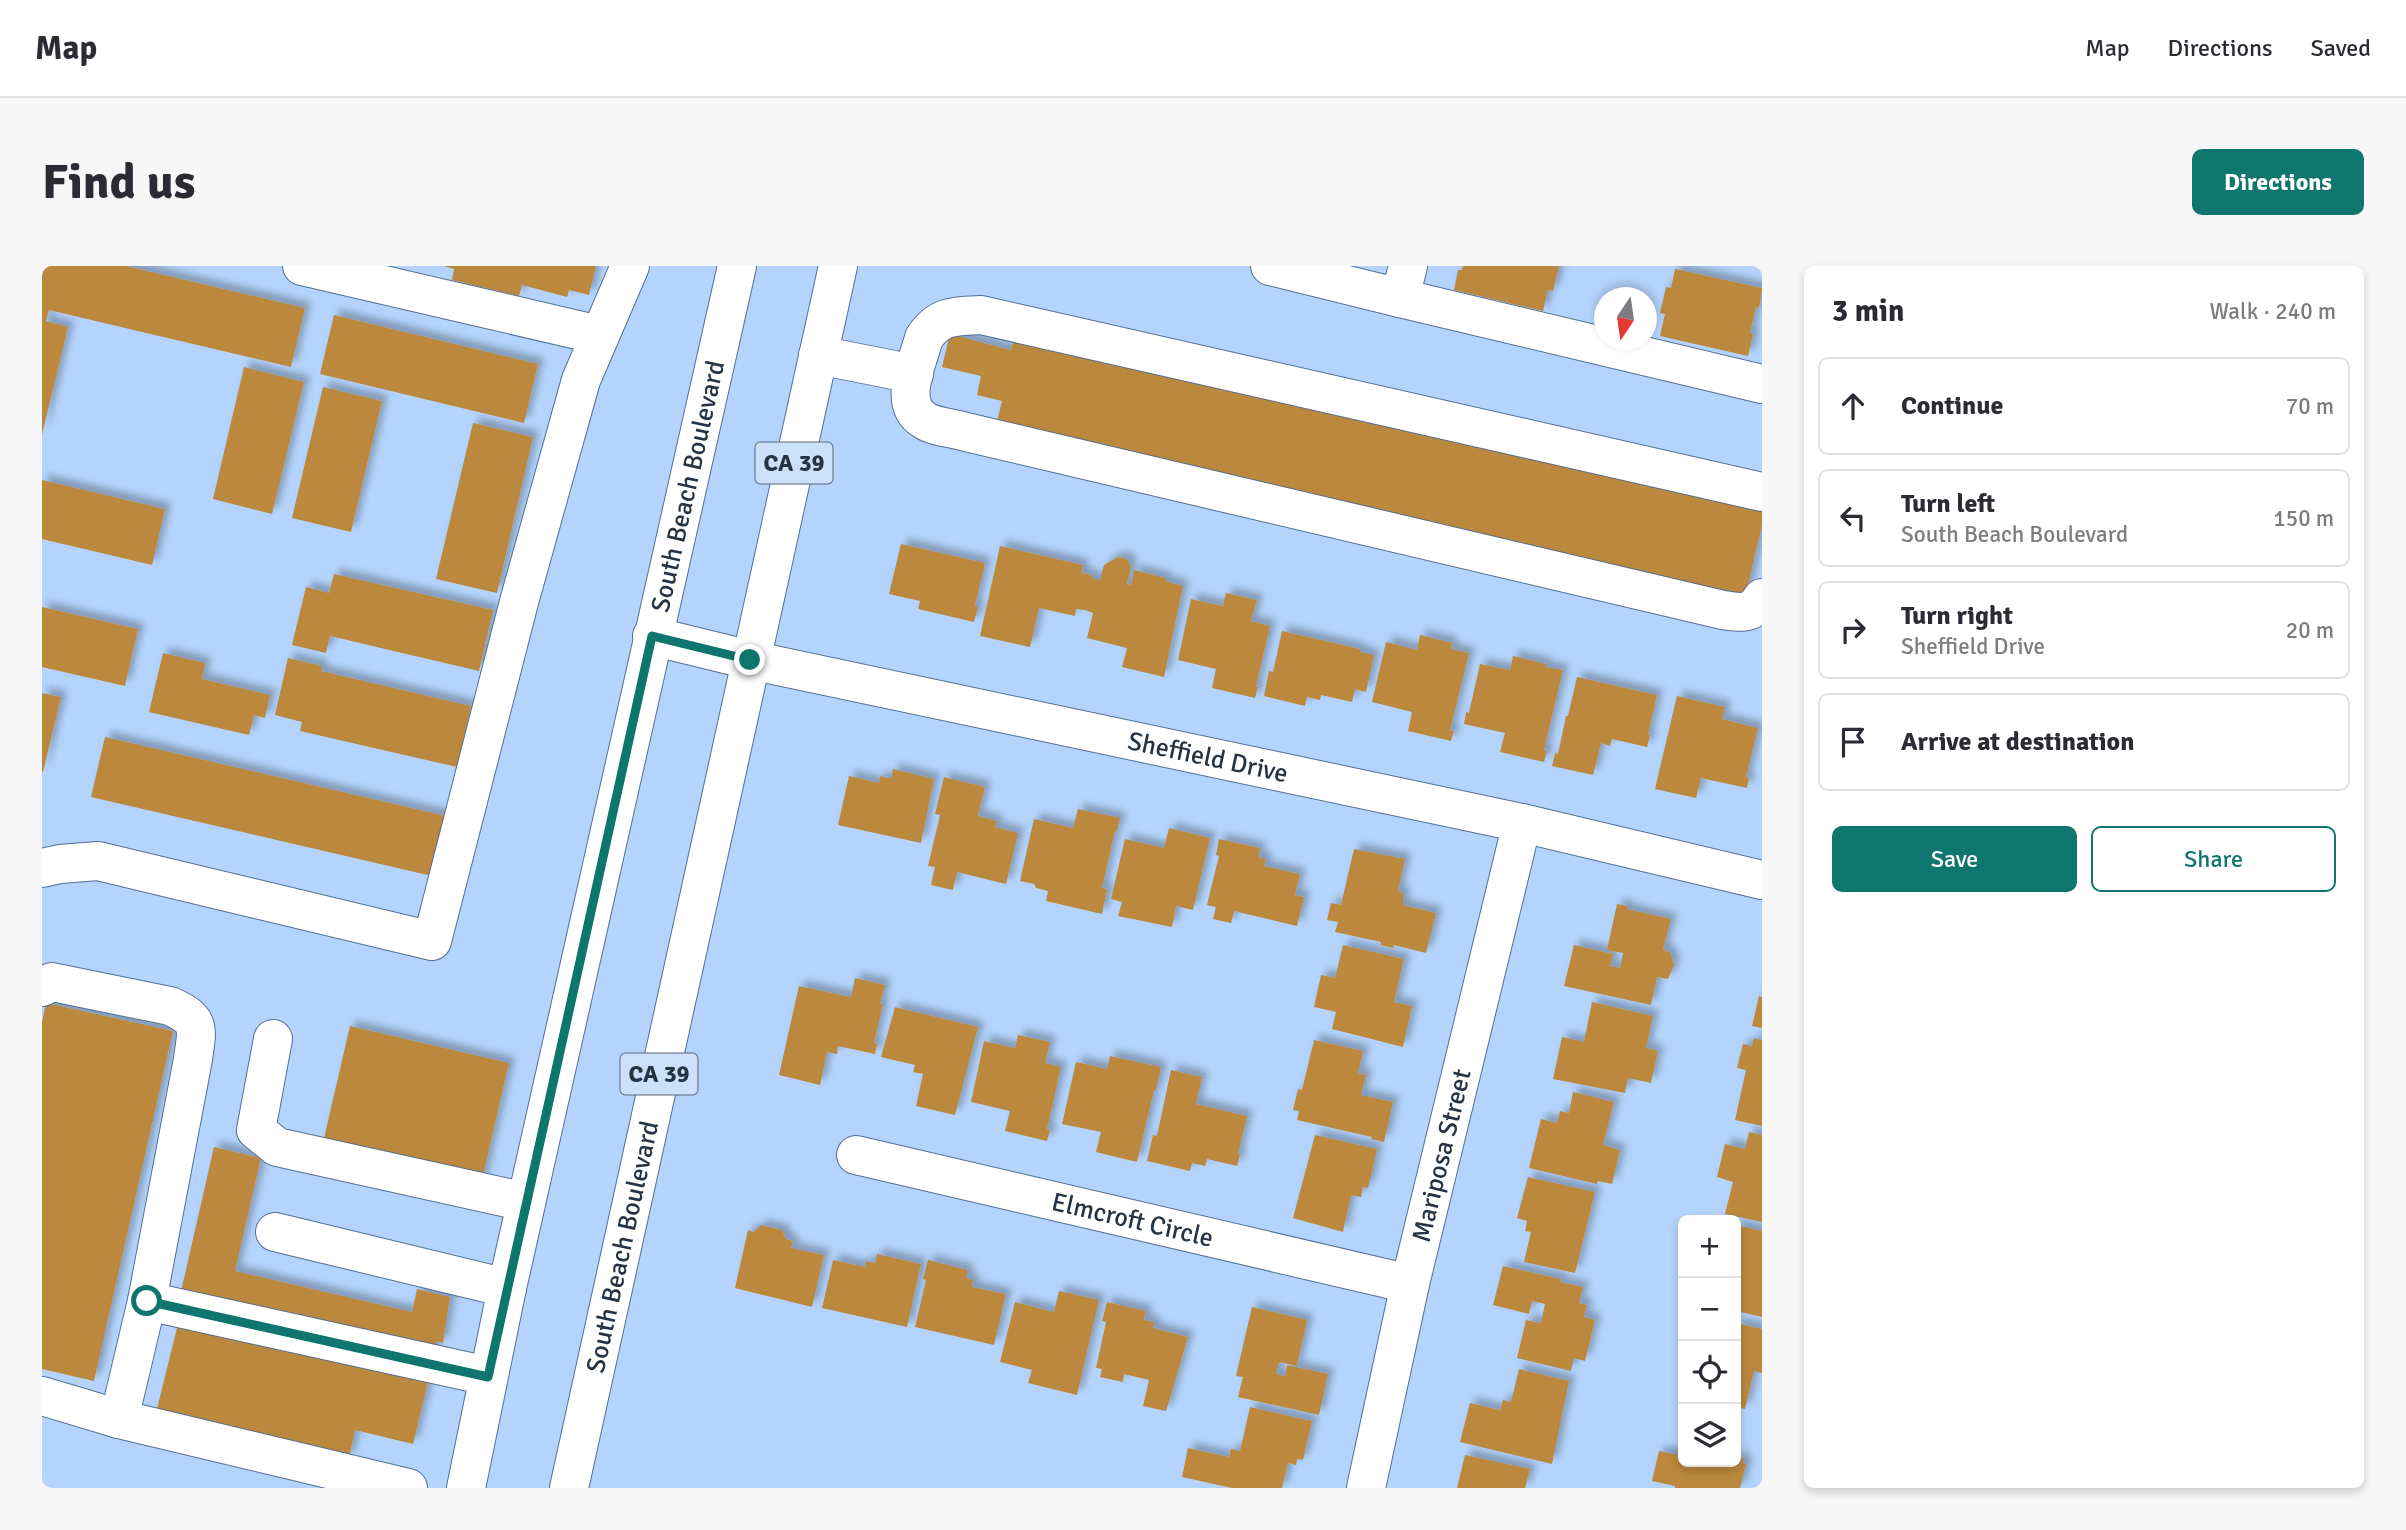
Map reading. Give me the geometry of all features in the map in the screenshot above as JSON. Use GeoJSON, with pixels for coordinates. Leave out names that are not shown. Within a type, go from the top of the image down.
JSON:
{"type":"FeatureCollection","features":[{"type":"Feature","properties":{"kind":"street"},"geometry":{"type":"LineString","coordinates":[[302,266],[599,335]]}},
{"type":"Feature","properties":{"kind":"street"},"geometry":{"type":"LineString","coordinates":[[42,868],[98,860],[432,941],[523,589],[581,380],[630,266]]}},
{"type":"Feature","properties":{"kind":"street","name":"South Beach Boulevard"},"geometry":{"type":"LineString","coordinates":[[466,1488],[507,1287],[737,266]]}},
{"type":"Feature","properties":{"kind":"street","name":"South Beach Boulevard"},"geometry":{"type":"LineString","coordinates":[[569,1488],[838,266]]}},
{"type":"Feature","properties":{"kind":"street"},"geometry":{"type":"LineString","coordinates":[[1270,266],[1404,282],[1762,384]]}},
{"type":"Feature","properties":{"kind":"street"},"geometry":{"type":"LineString","coordinates":[[1762,492],[981,316],[952,316],[934,326],[924,338],[911,393],[913,409],[925,421],[1723,610],[1749,612],[1762,598]]}},
{"type":"Feature","properties":{"kind":"street"},"geometry":{"type":"LineString","coordinates":[[818,355],[914,374]]}},
{"type":"Feature","properties":{"kind":"street","name":"Sheffield Drive"},"geometry":{"type":"LineString","coordinates":[[652,636],[750,660],[1522,823],[1762,880]]}},
{"type":"Feature","properties":{"kind":"street","name":"Mariposa Street"},"geometry":{"type":"LineString","coordinates":[[1366,1488],[1410,1284],[1522,823]]}},
{"type":"Feature","properties":{"kind":"street"},"geometry":{"type":"LineString","coordinates":[[42,987],[52,982],[170,1006],[188,1013],[197,1028],[191,1073],[147,1301],[119,1419]]}},
{"type":"Feature","properties":{"kind":"street"},"geometry":{"type":"LineString","coordinates":[[273,1039],[256,1130],[277,1147],[526,1202]]}},
{"type":"Feature","properties":{"kind":"street","name":"Elmcroft Circle"},"geometry":{"type":"LineString","coordinates":[[856,1155],[1410,1284]]}},
{"type":"Feature","properties":{"kind":"street"},"geometry":{"type":"LineString","coordinates":[[275,1232],[507,1287]]}},
{"type":"Feature","properties":{"kind":"street"},"geometry":{"type":"LineString","coordinates":[[147,1301],[488,1377]]}},
{"type":"Feature","properties":{"kind":"street"},"geometry":{"type":"LineString","coordinates":[[42,1396],[119,1419],[408,1488]]}},
{"type":"Feature","properties":{"kind":"building"},"geometry":{"type":"Polygon","coordinates":[[[42,266],[126,266],[305,308],[291,367],[49,310],[46,321],[68,327],[42,435],[42,266]]]}},
{"type":"Feature","properties":{"kind":"building"},"geometry":{"type":"Polygon","coordinates":[[[444,266],[596,266],[589,295],[569,290],[567,297],[522,285],[519,296],[452,280],[454,269],[444,266]]]}},
{"type":"Feature","properties":{"kind":"building"},"geometry":{"type":"Polygon","coordinates":[[[1463,266],[1559,266],[1553,291],[1548,290],[1543,311],[1454,290],[1458,270],[1462,270],[1463,266]]]}},
{"type":"Feature","properties":{"kind":"building"},"geometry":{"type":"Polygon","coordinates":[[[1675,269],[1762,288],[1759,308],[1756,307],[1750,333],[1753,334],[1748,356],[1660,336],[1665,314],[1660,313],[1666,287],[1671,288],[1675,269]]]}},
{"type":"Feature","properties":{"kind":"building"},"geometry":{"type":"Polygon","coordinates":[[[334,315],[538,364],[524,423],[320,374],[334,315]]]}},
{"type":"Feature","properties":{"kind":"building"},"geometry":{"type":"Polygon","coordinates":[[[950,334],[1011,350],[1014,338],[1762,511],[1762,525],[1745,598],[996,425],[1002,401],[977,395],[981,376],[942,367],[950,334]]]}},
{"type":"Feature","properties":{"kind":"building"},"geometry":{"type":"Polygon","coordinates":[[[244,367],[304,382],[272,514],[213,499],[244,367]]]}},
{"type":"Feature","properties":{"kind":"building"},"geometry":{"type":"Polygon","coordinates":[[[323,387],[382,401],[351,532],[292,518],[323,387]]]}},
{"type":"Feature","properties":{"kind":"building"},"geometry":{"type":"Polygon","coordinates":[[[473,423],[533,437],[497,593],[436,579],[473,423]]]}},
{"type":"Feature","properties":{"kind":"building"},"geometry":{"type":"Polygon","coordinates":[[[42,480],[165,509],[152,565],[42,539],[42,480]]]}},
{"type":"Feature","properties":{"kind":"building"},"geometry":{"type":"Polygon","coordinates":[[[901,544],[985,563],[974,622],[918,609],[920,601],[889,594],[901,544]]]}},
{"type":"Feature","properties":{"kind":"building"},"geometry":{"type":"Polygon","coordinates":[[[1000,546],[1083,565],[1082,573],[1100,580],[1104,565],[1118,557],[1127,559],[1131,566],[1127,584],[1131,585],[1134,570],[1166,578],[1165,581],[1183,586],[1164,677],[1122,667],[1127,648],[1087,638],[1093,613],[1085,610],[1076,609],[1075,616],[1039,608],[1030,647],[980,636],[1000,546]]]}},
{"type":"Feature","properties":{"kind":"building"},"geometry":{"type":"Polygon","coordinates":[[[334,574],[493,610],[479,671],[330,636],[326,653],[292,645],[306,587],[329,593],[334,574]]]}},
{"type":"Feature","properties":{"kind":"building"},"geometry":{"type":"Polygon","coordinates":[[[1226,593],[1257,600],[1251,621],[1270,626],[1255,698],[1212,688],[1216,669],[1178,660],[1191,599],[1223,606],[1226,593]]]}},
{"type":"Feature","properties":{"kind":"building"},"geometry":{"type":"Polygon","coordinates":[[[42,607],[138,629],[125,686],[42,667],[42,607]]]}},
{"type":"Feature","properties":{"kind":"building"},"geometry":{"type":"Polygon","coordinates":[[[1282,631],[1360,649],[1360,652],[1374,655],[1366,692],[1355,689],[1352,702],[1321,695],[1320,700],[1307,697],[1305,706],[1264,696],[1269,671],[1273,672],[1282,631]]]}},
{"type":"Feature","properties":{"kind":"building"},"geometry":{"type":"Polygon","coordinates":[[[1420,635],[1452,643],[1451,649],[1469,653],[1450,730],[1454,731],[1451,741],[1408,731],[1412,712],[1372,702],[1386,642],[1417,650],[1420,635]]]}},
{"type":"Feature","properties":{"kind":"building"},"geometry":{"type":"Polygon","coordinates":[[[163,653],[205,663],[202,679],[270,695],[265,718],[254,715],[249,735],[149,712],[163,653]]]}},
{"type":"Feature","properties":{"kind":"building"},"geometry":{"type":"Polygon","coordinates":[[[1513,656],[1563,670],[1544,750],[1547,751],[1544,762],[1500,752],[1505,733],[1464,724],[1480,664],[1510,670],[1513,656]]]}},
{"type":"Feature","properties":{"kind":"building"},"geometry":{"type":"Polygon","coordinates":[[[288,658],[322,666],[321,671],[471,706],[457,767],[300,731],[302,722],[275,715],[288,658]]]}},
{"type":"Feature","properties":{"kind":"building"},"geometry":{"type":"Polygon","coordinates":[[[1577,677],[1657,695],[1647,747],[1612,739],[1610,746],[1601,743],[1593,775],[1552,766],[1555,753],[1558,754],[1577,677]]]}},
{"type":"Feature","properties":{"kind":"building"},"geometry":{"type":"Polygon","coordinates":[[[42,693],[61,697],[43,772],[42,772],[42,693]]]}},
{"type":"Feature","properties":{"kind":"building"},"geometry":{"type":"Polygon","coordinates":[[[1677,696],[1725,707],[1722,719],[1758,728],[1746,777],[1749,778],[1747,788],[1701,778],[1696,798],[1655,789],[1677,696]]]}},
{"type":"Feature","properties":{"kind":"building"},"geometry":{"type":"Polygon","coordinates":[[[105,737],[446,816],[432,876],[91,797],[105,737]]]}},
{"type":"Feature","properties":{"kind":"building"},"geometry":{"type":"Polygon","coordinates":[[[893,769],[934,779],[921,843],[838,825],[849,776],[879,783],[880,776],[891,779],[893,769]]]}},
{"type":"Feature","properties":{"kind":"building"},"geometry":{"type":"Polygon","coordinates":[[[944,777],[985,787],[978,816],[997,821],[995,827],[1018,833],[1006,884],[957,872],[953,890],[931,885],[935,867],[928,866],[940,815],[935,814],[944,777]]]}},
{"type":"Feature","properties":{"kind":"building"},"geometry":{"type":"Polygon","coordinates":[[[1078,809],[1120,818],[1102,888],[1107,889],[1102,914],[1046,901],[1048,891],[1020,881],[1034,819],[1073,828],[1078,809]]]}},
{"type":"Feature","properties":{"kind":"building"},"geometry":{"type":"Polygon","coordinates":[[[1169,828],[1210,838],[1193,910],[1176,906],[1172,927],[1118,916],[1122,902],[1111,899],[1125,839],[1164,848],[1169,828]]]}},
{"type":"Feature","properties":{"kind":"building"},"geometry":{"type":"Polygon","coordinates":[[[1219,839],[1260,848],[1258,857],[1266,859],[1264,866],[1300,874],[1295,895],[1304,897],[1297,926],[1234,911],[1231,923],[1213,919],[1216,907],[1207,905],[1219,856],[1216,855],[1219,839]]]}},
{"type":"Feature","properties":{"kind":"building"},"geometry":{"type":"Polygon","coordinates":[[[1354,849],[1405,859],[1398,891],[1403,893],[1403,905],[1436,913],[1426,953],[1394,945],[1393,948],[1380,945],[1381,942],[1335,932],[1338,922],[1327,920],[1331,903],[1341,905],[1354,849]]]}},
{"type":"Feature","properties":{"kind":"building"},"geometry":{"type":"Polygon","coordinates":[[[1617,904],[1627,906],[1627,909],[1671,919],[1663,950],[1670,952],[1674,965],[1668,979],[1657,977],[1651,1005],[1564,986],[1574,945],[1613,954],[1610,966],[1620,968],[1623,953],[1607,950],[1617,904]]]}},
{"type":"Feature","properties":{"kind":"building"},"geometry":{"type":"Polygon","coordinates":[[[1343,945],[1404,959],[1394,1002],[1412,1006],[1403,1047],[1332,1029],[1336,1012],[1314,1007],[1321,975],[1335,978],[1343,945]]]}},
{"type":"Feature","properties":{"kind":"building"},"geometry":{"type":"Polygon","coordinates":[[[855,978],[885,985],[874,1043],[877,1044],[875,1054],[838,1046],[837,1054],[827,1052],[820,1085],[779,1075],[799,986],[851,997],[855,978]]]}},
{"type":"Feature","properties":{"kind":"building"},"geometry":{"type":"Polygon","coordinates":[[[1759,996],[1762,997],[1762,1028],[1752,1026],[1759,996]]]}},
{"type":"Feature","properties":{"kind":"building"},"geometry":{"type":"Polygon","coordinates":[[[1592,1002],[1653,1016],[1646,1048],[1658,1051],[1651,1083],[1628,1078],[1625,1093],[1553,1079],[1562,1037],[1584,1042],[1592,1002]]]}},
{"type":"Feature","properties":{"kind":"building"},"geometry":{"type":"Polygon","coordinates":[[[46,1003],[173,1031],[94,1381],[42,1369],[42,1022],[46,1003]]]}},
{"type":"Feature","properties":{"kind":"building"},"geometry":{"type":"Polygon","coordinates":[[[895,1007],[978,1027],[955,1115],[916,1106],[923,1074],[913,1072],[915,1065],[881,1057],[895,1007]]]}},
{"type":"Feature","properties":{"kind":"building"},"geometry":{"type":"Polygon","coordinates":[[[350,1026],[509,1063],[481,1184],[322,1147],[350,1026]]]}},
{"type":"Feature","properties":{"kind":"building"},"geometry":{"type":"Polygon","coordinates":[[[1018,1035],[1050,1042],[1045,1063],[1061,1067],[1047,1129],[1050,1130],[1047,1141],[1005,1131],[1010,1111],[971,1102],[984,1041],[1015,1048],[1018,1035]]]}},
{"type":"Feature","properties":{"kind":"building"},"geometry":{"type":"Polygon","coordinates":[[[1754,1038],[1762,1040],[1762,1126],[1735,1120],[1746,1070],[1737,1068],[1743,1044],[1752,1046],[1754,1038]]]}},
{"type":"Feature","properties":{"kind":"building"},"geometry":{"type":"Polygon","coordinates":[[[1314,1040],[1363,1051],[1358,1073],[1366,1075],[1361,1095],[1393,1102],[1384,1142],[1297,1120],[1299,1111],[1293,1110],[1298,1089],[1302,1090],[1314,1040]]]}},
{"type":"Feature","properties":{"kind":"building"},"geometry":{"type":"Polygon","coordinates":[[[1110,1056],[1161,1067],[1137,1162],[1096,1152],[1101,1132],[1062,1124],[1076,1062],[1107,1069],[1110,1056]]]}},
{"type":"Feature","properties":{"kind":"building"},"geometry":{"type":"Polygon","coordinates":[[[1171,1070],[1202,1077],[1196,1104],[1247,1116],[1237,1166],[1207,1159],[1205,1166],[1192,1163],[1190,1171],[1147,1161],[1153,1135],[1157,1136],[1171,1070]]]}},
{"type":"Feature","properties":{"kind":"building"},"geometry":{"type":"Polygon","coordinates":[[[1573,1092],[1614,1102],[1603,1145],[1620,1150],[1612,1184],[1598,1181],[1597,1184],[1529,1168],[1541,1119],[1557,1123],[1560,1111],[1569,1113],[1573,1092]]]}},
{"type":"Feature","properties":{"kind":"building"},"geometry":{"type":"Polygon","coordinates":[[[1749,1132],[1762,1135],[1762,1222],[1741,1217],[1741,1215],[1725,1214],[1733,1182],[1717,1177],[1725,1144],[1745,1149],[1749,1132]]]}},
{"type":"Feature","properties":{"kind":"building"},"geometry":{"type":"Polygon","coordinates":[[[1315,1135],[1377,1149],[1368,1188],[1363,1187],[1361,1197],[1351,1195],[1343,1232],[1293,1218],[1315,1135]]]}},
{"type":"Feature","properties":{"kind":"building"},"geometry":{"type":"Polygon","coordinates":[[[214,1147],[261,1158],[235,1271],[412,1312],[417,1289],[450,1297],[443,1343],[437,1341],[434,1355],[180,1296],[214,1147]]]}},
{"type":"Feature","properties":{"kind":"building"},"geometry":{"type":"Polygon","coordinates":[[[1528,1177],[1595,1192],[1575,1273],[1524,1262],[1531,1232],[1525,1231],[1527,1221],[1517,1218],[1528,1177]]]}},
{"type":"Feature","properties":{"kind":"building"},"geometry":{"type":"Polygon","coordinates":[[[761,1225],[782,1230],[786,1239],[793,1241],[791,1248],[824,1255],[812,1307],[735,1288],[748,1230],[754,1232],[761,1225]]]}},
{"type":"Feature","properties":{"kind":"building"},"geometry":{"type":"Polygon","coordinates":[[[1741,1226],[1762,1231],[1762,1317],[1741,1312],[1741,1226]]]}},
{"type":"Feature","properties":{"kind":"building"},"geometry":{"type":"Polygon","coordinates":[[[877,1254],[921,1264],[907,1327],[822,1308],[833,1260],[865,1267],[866,1261],[875,1263],[877,1254]]]}},
{"type":"Feature","properties":{"kind":"building"},"geometry":{"type":"Polygon","coordinates":[[[928,1260],[968,1270],[966,1278],[973,1280],[972,1287],[1006,1294],[994,1345],[915,1327],[928,1260]]]}},
{"type":"Feature","properties":{"kind":"building"},"geometry":{"type":"Polygon","coordinates":[[[1503,1266],[1561,1279],[1560,1282],[1583,1287],[1579,1303],[1587,1305],[1584,1317],[1595,1320],[1585,1361],[1574,1358],[1571,1371],[1517,1358],[1526,1320],[1541,1323],[1545,1304],[1532,1301],[1529,1314],[1493,1305],[1503,1266]]]}},
{"type":"Feature","properties":{"kind":"building"},"geometry":{"type":"Polygon","coordinates":[[[1059,1291],[1099,1300],[1077,1395],[1028,1383],[1032,1370],[1000,1362],[1015,1302],[1054,1312],[1059,1291]]]}},
{"type":"Feature","properties":{"kind":"building"},"geometry":{"type":"Polygon","coordinates":[[[1107,1302],[1146,1311],[1144,1320],[1154,1322],[1153,1328],[1188,1337],[1166,1411],[1143,1406],[1149,1380],[1124,1374],[1123,1382],[1100,1377],[1102,1369],[1096,1368],[1106,1322],[1102,1321],[1107,1302]]]}},
{"type":"Feature","properties":{"kind":"building"},"geometry":{"type":"Polygon","coordinates":[[[1252,1307],[1307,1320],[1297,1366],[1279,1362],[1276,1374],[1285,1376],[1287,1365],[1328,1374],[1319,1415],[1238,1397],[1243,1377],[1236,1376],[1252,1307]]]}},
{"type":"Feature","properties":{"kind":"building"},"geometry":{"type":"Polygon","coordinates":[[[178,1324],[428,1382],[413,1444],[355,1430],[349,1458],[156,1413],[178,1324]]]}},
{"type":"Feature","properties":{"kind":"building"},"geometry":{"type":"Polygon","coordinates":[[[1741,1324],[1762,1329],[1762,1373],[1754,1371],[1745,1409],[1741,1408],[1741,1324]]]}},
{"type":"Feature","properties":{"kind":"building"},"geometry":{"type":"Polygon","coordinates":[[[1519,1369],[1569,1381],[1552,1464],[1460,1442],[1470,1403],[1500,1410],[1503,1400],[1511,1402],[1519,1369]]]}},
{"type":"Feature","properties":{"kind":"building"},"geometry":{"type":"Polygon","coordinates":[[[1250,1407],[1312,1421],[1303,1460],[1297,1459],[1296,1465],[1288,1463],[1282,1488],[1232,1488],[1182,1477],[1188,1448],[1229,1457],[1231,1449],[1240,1451],[1250,1407]]]}},
{"type":"Feature","properties":{"kind":"building"},"geometry":{"type":"Polygon","coordinates":[[[1659,1451],[1678,1455],[1678,1467],[1741,1467],[1741,1457],[1746,1464],[1740,1488],[1675,1488],[1652,1481],[1659,1451]]]}},
{"type":"Feature","properties":{"kind":"building"},"geometry":{"type":"Polygon","coordinates":[[[1465,1455],[1530,1469],[1525,1488],[1457,1488],[1465,1455]]]}},
{"type":"Feature","properties":{"kind":"route"},"geometry":{"type":"LineString","coordinates":[[147,1301],[488,1377],[652,636],[750,660]]}}]}
